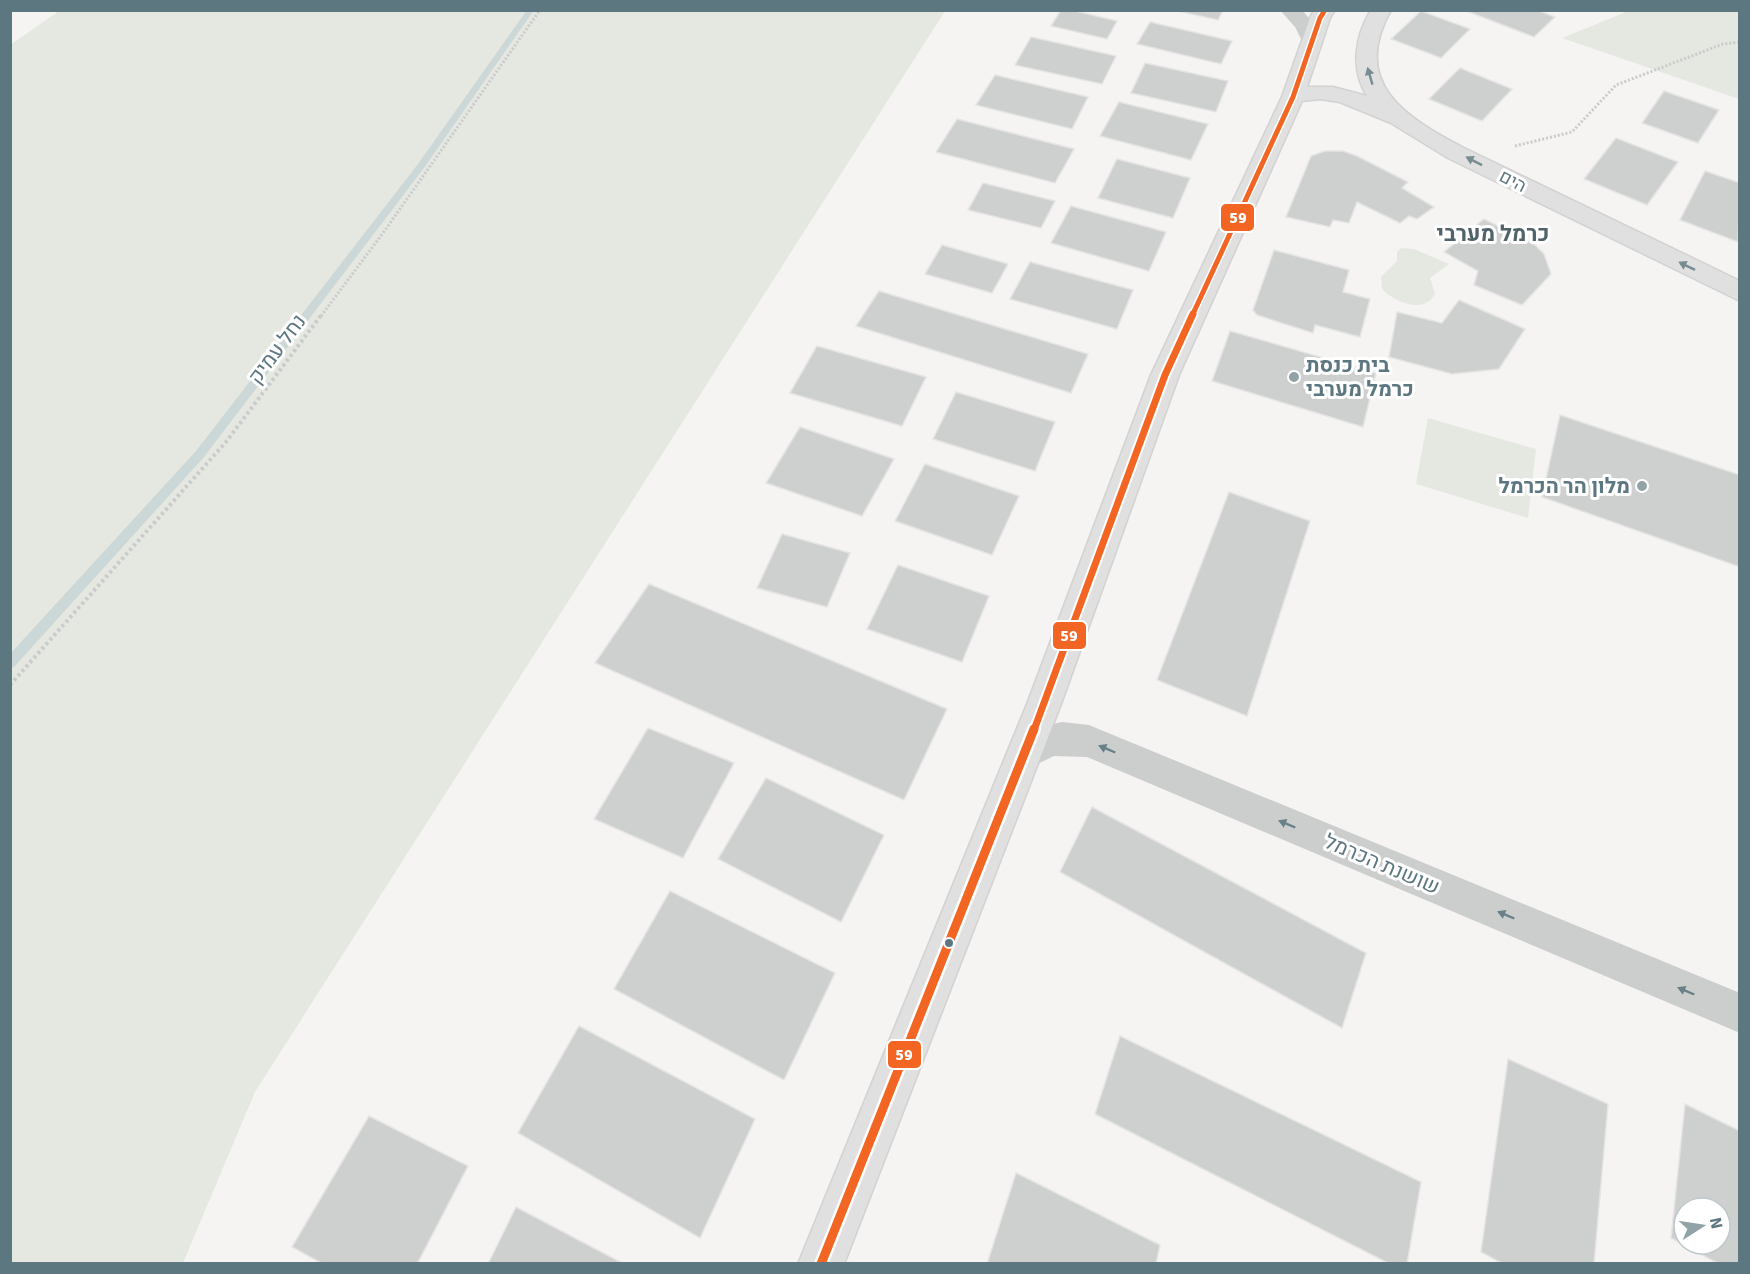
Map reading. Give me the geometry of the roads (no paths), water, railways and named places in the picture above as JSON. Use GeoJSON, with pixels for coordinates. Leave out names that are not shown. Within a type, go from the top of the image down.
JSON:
{"type":"FeatureCollection","features":[{"type":"Feature","properties":{"kind":"main road"},"geometry":{"type":"LineString","coordinates":[[821,1263],[1044,704],[1165,375],[1293,97],[1320,18],[1325,10]]}},
{"type":"Feature","properties":{"kind":"main road","name":"הים"},"geometry":{"type":"LineString","coordinates":[[1381,10],[1373,22],[1367,46],[1367,69],[1381,100],[1404,122],[1467,158],[1740,292]]}},
{"type":"Feature","properties":{"kind":"main road"},"geometry":{"type":"LineString","coordinates":[[1293,97],[1316,93],[1343,94],[1365,102],[1404,122]]}},
{"type":"Feature","properties":{"kind":"street"},"geometry":{"type":"LineString","coordinates":[[1290,10],[1305,25],[1312,43]]}},
{"type":"Feature","properties":{"kind":"street","name":"שושנת הכרמל"},"geometry":{"type":"LineString","coordinates":[[1023,755],[1041,743],[1055,739],[1069,737],[1089,741],[1740,1013]]}},
{"type":"Feature","properties":{"kind":"waterway"},"geometry":{"type":"LineString","coordinates":[[10,663],[200,454],[421,166],[531,10]]}},
{"type":"Feature","properties":{"kind":"place","name":"בית כנסת כרמל מערבי"},"geometry":{"type":"Point","coordinates":[1294,377]}},
{"type":"Feature","properties":{"kind":"place","name":"מלון הר הכרמל"},"geometry":{"type":"Point","coordinates":[1642,486]}},
{"type":"Feature","properties":{"kind":"district","name":"כרמל מערבי"},"geometry":{"type":"Point","coordinates":[1493,233]}}]}
